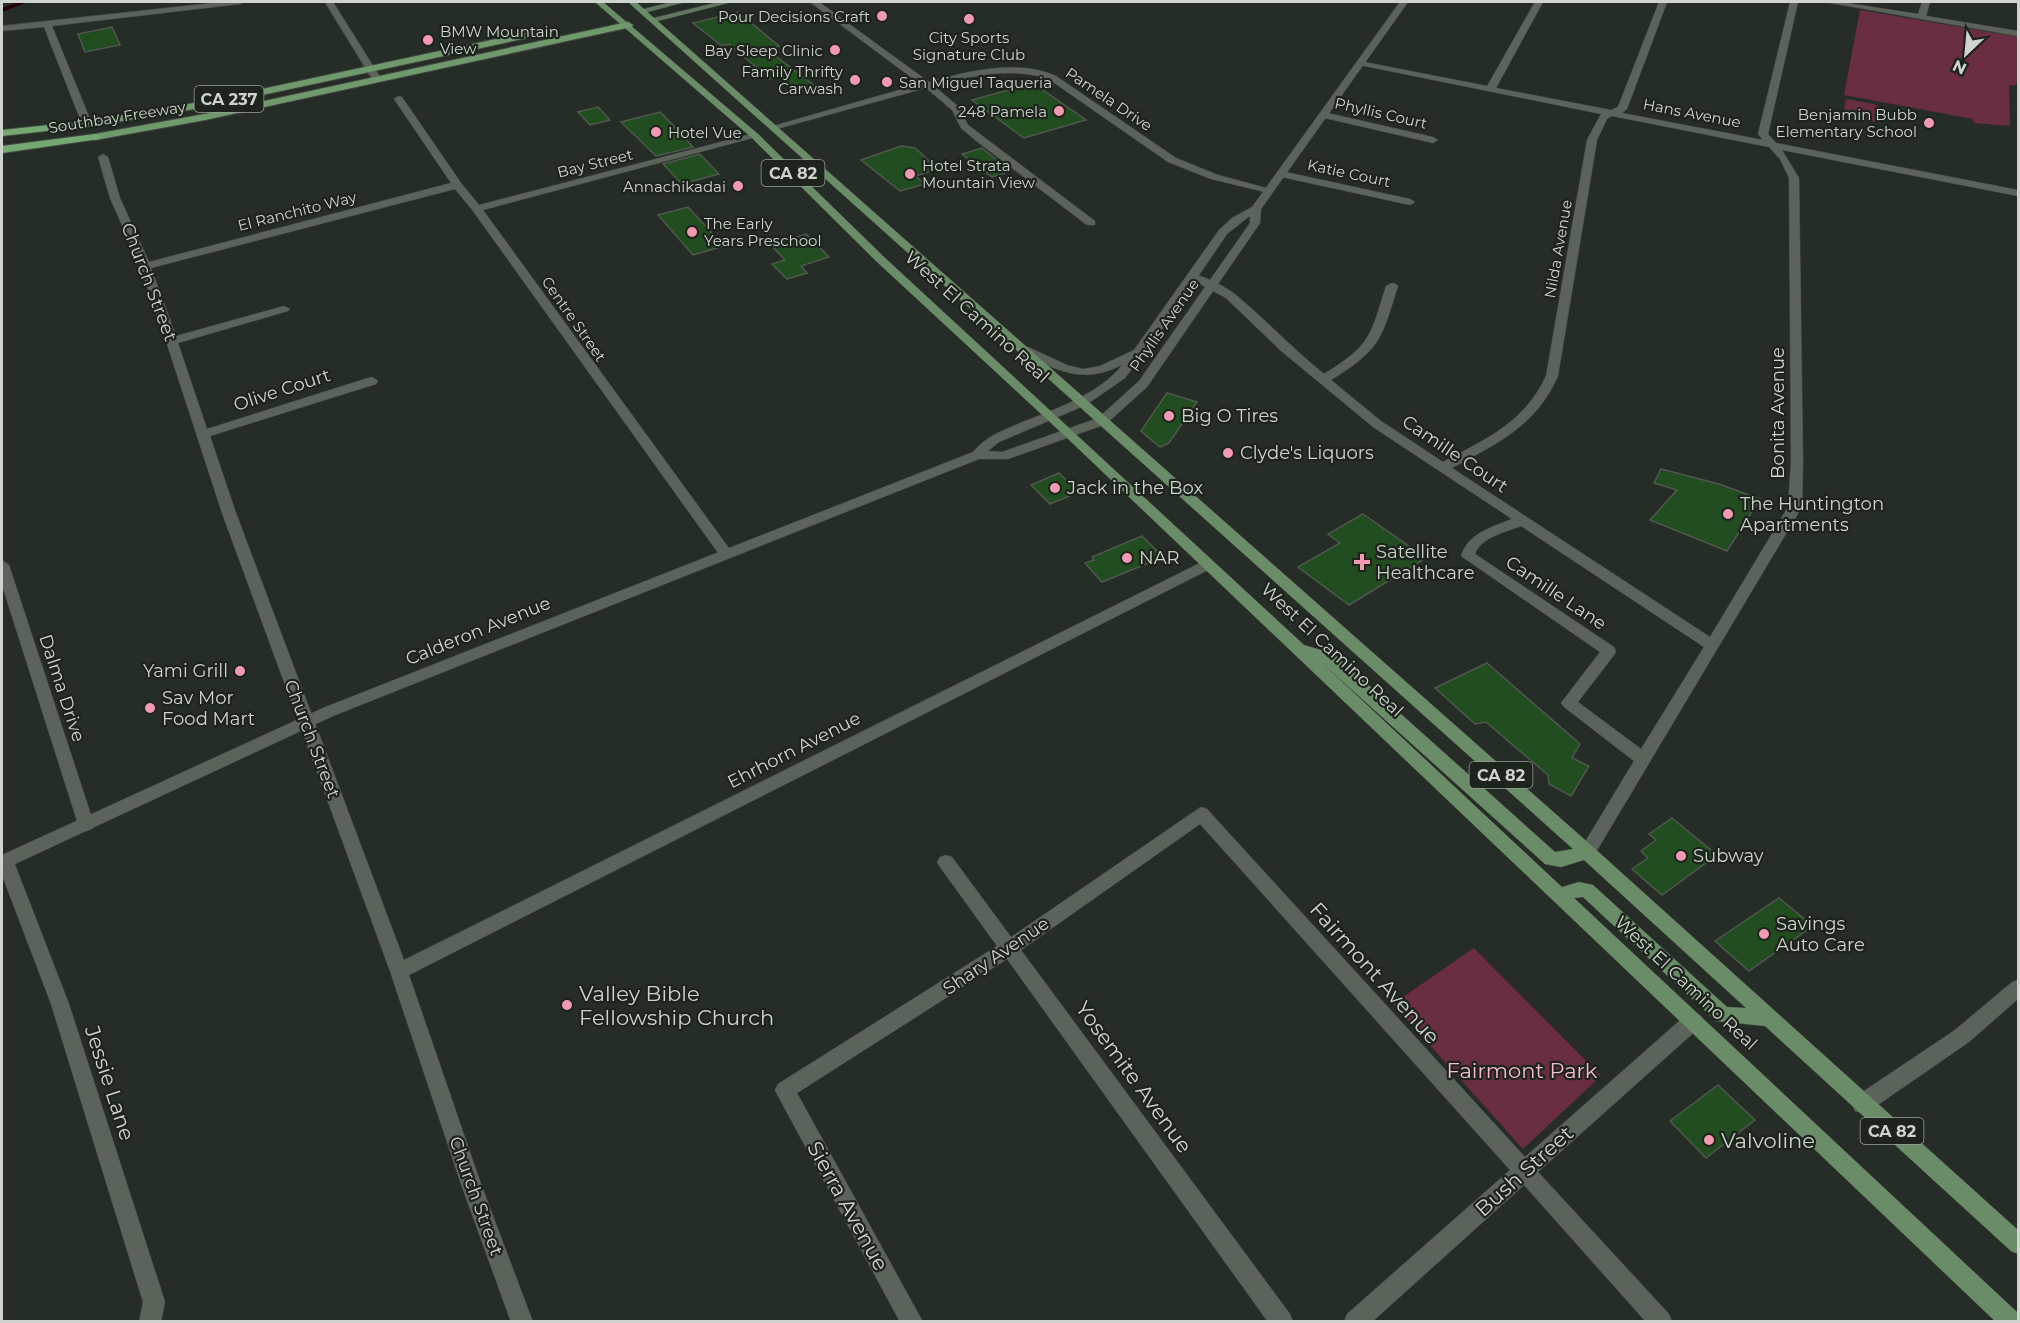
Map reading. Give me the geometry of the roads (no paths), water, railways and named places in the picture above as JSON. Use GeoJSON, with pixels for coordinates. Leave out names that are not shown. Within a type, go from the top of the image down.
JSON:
{"type":"FeatureCollection","features":[{"type":"Feature","properties":{"kind":"highway","name":"Southbay Freeway"},"geometry":{"type":"LineString","coordinates":[[2,150],[95,137],[205,117],[628,25]]}},
{"type":"Feature","properties":{"kind":"highway","name":"CA 237"},"geometry":{"type":"LineString","coordinates":[[87,124],[206,104],[553,30]]}},
{"type":"Feature","properties":{"kind":"highway","name":"Southbay Freeway"},"geometry":{"type":"LineString","coordinates":[[2,133],[87,124]]}},
{"type":"Feature","properties":{"kind":"main road","name":"CA 82"},"geometry":{"type":"LineString","coordinates":[[599,2],[612,17]]}},
{"type":"Feature","properties":{"kind":"main road","name":"CA 82"},"geometry":{"type":"LineString","coordinates":[[633,2],[654,19]]}},
{"type":"Feature","properties":{"kind":"main road"},"geometry":{"type":"LineString","coordinates":[[612,17],[681,2]]}},
{"type":"Feature","properties":{"kind":"main road"},"geometry":{"type":"LineString","coordinates":[[628,25],[728,2]]}},
{"type":"Feature","properties":{"kind":"main road","name":"West El Camino Real"},"geometry":{"type":"LineString","coordinates":[[612,17],[628,25],[755,136],[880,259],[1069,433],[2012,1322]]}},
{"type":"Feature","properties":{"kind":"main road","name":"West El Camino Real"},"geometry":{"type":"LineString","coordinates":[[654,19],[1587,852],[1771,1018],[1862,1104],[2019,1244]]}},
{"type":"Feature","properties":{"kind":"main road"},"geometry":{"type":"LineString","coordinates":[[1298,649],[1329,658],[1551,859],[1561,860],[1587,852]]}},
{"type":"Feature","properties":{"kind":"main road"},"geometry":{"type":"LineString","coordinates":[[1560,895],[1579,889],[1587,890],[1723,1016],[1771,1018]]}},
{"type":"Feature","properties":{"kind":"street"},"geometry":{"type":"LineString","coordinates":[[2,29],[240,2]]}},
{"type":"Feature","properties":{"kind":"street"},"geometry":{"type":"LineString","coordinates":[[328,2],[377,80]]}},
{"type":"Feature","properties":{"kind":"street"},"geometry":{"type":"LineString","coordinates":[[814,2],[956,110],[964,126],[978,138],[1091,224]]}},
{"type":"Feature","properties":{"kind":"street","name":"Phyllis Avenue"},"geometry":{"type":"LineString","coordinates":[[1049,415],[1082,402],[1120,375],[1193,277],[1223,232],[1236,220],[1256,209],[1404,2]]}},
{"type":"Feature","properties":{"kind":"street"},"geometry":{"type":"LineString","coordinates":[[1490,90],[1539,2]]}},
{"type":"Feature","properties":{"kind":"street","name":"Nilda Avenue"},"geometry":{"type":"LineString","coordinates":[[1442,468],[1511,429],[1539,405],[1547,391],[1552,376],[1592,140],[1603,117],[1622,109],[1663,2]]}},
{"type":"Feature","properties":{"kind":"street"},"geometry":{"type":"LineString","coordinates":[[1770,144],[1763,134],[1794,2]]}},
{"type":"Feature","properties":{"kind":"street"},"geometry":{"type":"LineString","coordinates":[[1829,2],[2019,34]]}},
{"type":"Feature","properties":{"kind":"street"},"geometry":{"type":"LineString","coordinates":[[1921,17],[1926,2]]}},
{"type":"Feature","properties":{"kind":"street"},"geometry":{"type":"LineString","coordinates":[[47,24],[87,124]]}},
{"type":"Feature","properties":{"kind":"street","name":"Hans Avenue"},"geometry":{"type":"LineString","coordinates":[[1359,64],[2019,193]]}},
{"type":"Feature","properties":{"kind":"street","name":"Pamela Drive"},"geometry":{"type":"LineString","coordinates":[[924,85],[971,74],[1008,70],[1036,71],[1053,78],[1172,160],[1215,177],[1269,190]]}},
{"type":"Feature","properties":{"kind":"street"},"geometry":{"type":"LineString","coordinates":[[776,128],[924,85]]}},
{"type":"Feature","properties":{"kind":"street","name":"Centre Street"},"geometry":{"type":"LineString","coordinates":[[399,99],[457,185],[477,209],[726,554]]}},
{"type":"Feature","properties":{"kind":"street","name":"Phyllis Court"},"geometry":{"type":"LineString","coordinates":[[1323,115],[1433,140]]}},
{"type":"Feature","properties":{"kind":"street","name":"Bay Street"},"geometry":{"type":"LineString","coordinates":[[477,209],[755,136]]}},
{"type":"Feature","properties":{"kind":"street","name":"Bonita Avenue"},"geometry":{"type":"LineString","coordinates":[[1587,852],[1795,507],[1798,440],[1794,178],[1784,158],[1770,144]]}},
{"type":"Feature","properties":{"kind":"street","name":"Church Street"},"geometry":{"type":"LineString","coordinates":[[103,157],[115,198],[145,266],[172,341],[229,513],[399,971],[471,1184],[522,1322]]}},
{"type":"Feature","properties":{"kind":"street","name":"Katie Court"},"geometry":{"type":"LineString","coordinates":[[1281,174],[1410,202]]}},
{"type":"Feature","properties":{"kind":"street","name":"El Ranchito Way"},"geometry":{"type":"LineString","coordinates":[[145,266],[457,185]]}},
{"type":"Feature","properties":{"kind":"street","name":"Phyllis Avenue"},"geometry":{"type":"LineString","coordinates":[[1069,433],[1102,421],[1143,384],[1255,223],[1256,209]]}},
{"type":"Feature","properties":{"kind":"street","name":"Camille Court"},"geometry":{"type":"LineString","coordinates":[[1193,277],[1230,296],[1323,380],[1377,424],[1712,645]]}},
{"type":"Feature","properties":{"kind":"street"},"geometry":{"type":"LineString","coordinates":[[1323,380],[1358,358],[1377,336],[1392,286]]}},
{"type":"Feature","properties":{"kind":"street"},"geometry":{"type":"LineString","coordinates":[[172,341],[284,309]]}},
{"type":"Feature","properties":{"kind":"street"},"geometry":{"type":"LineString","coordinates":[[1024,350],[1071,371],[1086,373],[1103,370],[1141,348]]}},
{"type":"Feature","properties":{"kind":"street","name":"Olive Court"},"geometry":{"type":"LineString","coordinates":[[204,434],[372,381]]}},
{"type":"Feature","properties":{"kind":"street","name":"Calderon Avenue"},"geometry":{"type":"LineString","coordinates":[[978,455],[994,439],[1049,415]]}},
{"type":"Feature","properties":{"kind":"street","name":"Calderon Avenue"},"geometry":{"type":"LineString","coordinates":[[3,863],[306,722],[978,455],[1003,456],[1069,433]]}},
{"type":"Feature","properties":{"kind":"street","name":"Camille Lane"},"geometry":{"type":"LineString","coordinates":[[1522,520],[1480,538],[1468,551],[1468,556],[1609,651],[1569,703],[1643,759]]}},
{"type":"Feature","properties":{"kind":"street","name":"Dalma Drive"},"geometry":{"type":"LineString","coordinates":[[2,565],[86,824]]}},
{"type":"Feature","properties":{"kind":"street","name":"Ehrhorn Avenue"},"geometry":{"type":"LineString","coordinates":[[399,971],[1207,565]]}},
{"type":"Feature","properties":{"kind":"street","name":"Shary Avenue"},"geometry":{"type":"LineString","coordinates":[[785,1090],[1009,948],[1201,814]]}},
{"type":"Feature","properties":{"kind":"street","name":"Fairmont Avenue"},"geometry":{"type":"LineString","coordinates":[[1201,814],[1661,1322]]}},
{"type":"Feature","properties":{"kind":"street","name":"Yosemite Avenue"},"geometry":{"type":"LineString","coordinates":[[946,862],[1282,1322]]}},
{"type":"Feature","properties":{"kind":"street","name":"Jessie Lane"},"geometry":{"type":"LineString","coordinates":[[3,863],[60,1004],[154,1302],[150,1322]]}},
{"type":"Feature","properties":{"kind":"street"},"geometry":{"type":"LineString","coordinates":[[1862,1104],[1962,1036],[2019,988]]}},
{"type":"Feature","properties":{"kind":"street","name":"Bush Street"},"geometry":{"type":"LineString","coordinates":[[1354,1322],[1693,1021]]}},
{"type":"Feature","properties":{"kind":"street","name":"Sierra Avenue"},"geometry":{"type":"LineString","coordinates":[[785,1090],[912,1322]]}},
{"type":"Feature","properties":{"kind":"waterway"},"geometry":{"type":"LineString","coordinates":[[2,10],[23,2]]}},
{"type":"Feature","properties":{"kind":"place","name":"Pour Decisions Craft"},"geometry":{"type":"Point","coordinates":[882,16]}},
{"type":"Feature","properties":{"kind":"place","name":"City Sports Signature Club"},"geometry":{"type":"Point","coordinates":[969,19]}},
{"type":"Feature","properties":{"kind":"place","name":"BMW Mountain View"},"geometry":{"type":"Point","coordinates":[428,40]}},
{"type":"Feature","properties":{"kind":"place","name":"Bay Sleep Clinic"},"geometry":{"type":"Point","coordinates":[835,50]}},
{"type":"Feature","properties":{"kind":"place","name":"Family Thrifty Carwash"},"geometry":{"type":"Point","coordinates":[855,80]}},
{"type":"Feature","properties":{"kind":"place","name":"San Miguel Taqueria"},"geometry":{"type":"Point","coordinates":[887,82]}},
{"type":"Feature","properties":{"kind":"place","name":"248 Pamela"},"geometry":{"type":"Point","coordinates":[1059,111]}},
{"type":"Feature","properties":{"kind":"place","name":"Benjamin Bubb Elementary School"},"geometry":{"type":"Point","coordinates":[1929,123]}},
{"type":"Feature","properties":{"kind":"place","name":"Hotel Vue"},"geometry":{"type":"Point","coordinates":[656,132]}},
{"type":"Feature","properties":{"kind":"place","name":"Hotel Strata Mountain View"},"geometry":{"type":"Point","coordinates":[910,174]}},
{"type":"Feature","properties":{"kind":"place","name":"Annachikadai"},"geometry":{"type":"Point","coordinates":[738,186]}},
{"type":"Feature","properties":{"kind":"place","name":"The Early Years Preschool"},"geometry":{"type":"Point","coordinates":[692,232]}},
{"type":"Feature","properties":{"kind":"place","name":"Big O Tires"},"geometry":{"type":"Point","coordinates":[1169,416]}},
{"type":"Feature","properties":{"kind":"place","name":"Clyde's Liquors"},"geometry":{"type":"Point","coordinates":[1228,453]}},
{"type":"Feature","properties":{"kind":"place","name":"Jack in the Box"},"geometry":{"type":"Point","coordinates":[1055,488]}},
{"type":"Feature","properties":{"kind":"place","name":"The Huntington Apartments"},"geometry":{"type":"Point","coordinates":[1728,514]}},
{"type":"Feature","properties":{"kind":"place","name":"NAR"},"geometry":{"type":"Point","coordinates":[1127,558]}},
{"type":"Feature","properties":{"kind":"place","name":"Satellite Healthcare"},"geometry":{"type":"Point","coordinates":[1362,562]}},
{"type":"Feature","properties":{"kind":"place","name":"Yami Grill"},"geometry":{"type":"Point","coordinates":[240,671]}},
{"type":"Feature","properties":{"kind":"place","name":"Sav Mor Food Mart"},"geometry":{"type":"Point","coordinates":[150,708]}},
{"type":"Feature","properties":{"kind":"place","name":"Subway"},"geometry":{"type":"Point","coordinates":[1681,856]}},
{"type":"Feature","properties":{"kind":"place","name":"Savings Auto Care"},"geometry":{"type":"Point","coordinates":[1764,934]}},
{"type":"Feature","properties":{"kind":"place","name":"Valley Bible Fellowship Church"},"geometry":{"type":"Point","coordinates":[567,1005]}},
{"type":"Feature","properties":{"kind":"place","name":"Valvoline"},"geometry":{"type":"Point","coordinates":[1709,1140]}},
{"type":"Feature","properties":{"kind":"park label","name":"Fairmont Park"},"geometry":{"type":"Point","coordinates":[1522,1070]}}]}
